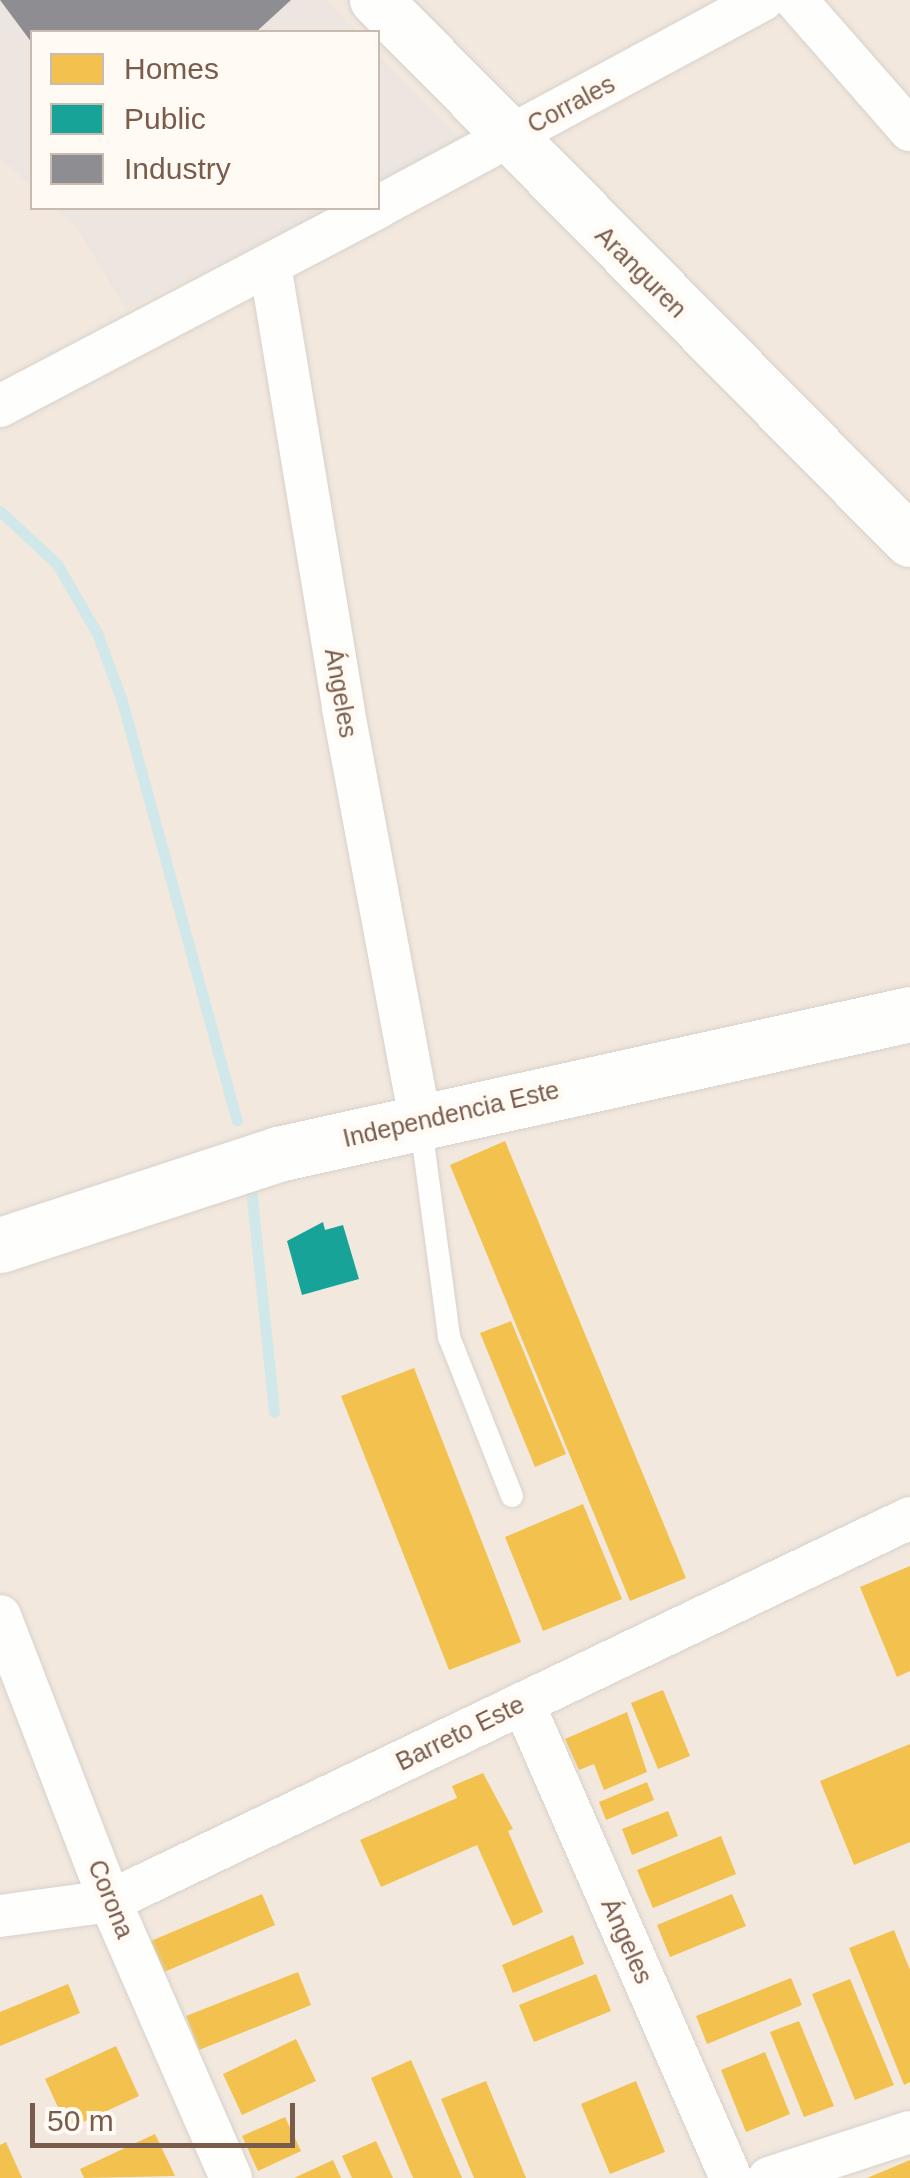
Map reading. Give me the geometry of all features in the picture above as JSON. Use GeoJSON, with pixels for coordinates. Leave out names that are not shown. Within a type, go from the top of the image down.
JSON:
{"type":"FeatureCollection","features":[{"type":"Feature","properties":{"kind":"main road","name":"Independencia Este"},"geometry":{"type":"LineString","coordinates":[[0,1245],[278,1154],[420,1119],[910,1014]]}},
{"type":"Feature","properties":{"kind":"street","name":"Aranguren"},"geometry":{"type":"LineString","coordinates":[[376,0],[507,138],[910,541]]}},
{"type":"Feature","properties":{"kind":"street","name":"Corrales"},"geometry":{"type":"LineString","coordinates":[[380,205],[764,0]]}},
{"type":"Feature","properties":{"kind":"street"},"geometry":{"type":"LineString","coordinates":[[796,0],[910,130]]}},
{"type":"Feature","properties":{"kind":"street","name":"Corrales"},"geometry":{"type":"LineString","coordinates":[[0,406],[371,210]]}},
{"type":"Feature","properties":{"kind":"street","name":"Ángeles"},"geometry":{"type":"LineString","coordinates":[[270,264],[343,708],[420,1119]]}},
{"type":"Feature","properties":{"kind":"street","name":"Barreto Este"},"geometry":{"type":"LineString","coordinates":[[0,1916],[110,1900],[910,1518]]}},
{"type":"Feature","properties":{"kind":"street","name":"Corona"},"geometry":{"type":"LineString","coordinates":[[0,1616],[110,1900],[231,2178]]}},
{"type":"Feature","properties":{"kind":"street","name":"Ángeles"},"geometry":{"type":"LineString","coordinates":[[522,1703],[731,2178]]}},
{"type":"Feature","properties":{"kind":"street"},"geometry":{"type":"LineString","coordinates":[[769,2178],[910,2132]]}},
{"type":"Feature","properties":{"kind":"lane"},"geometry":{"type":"LineString","coordinates":[[420,1119],[449,1337],[512,1496]]}},
{"type":"Feature","properties":{"kind":"shaded area"},"geometry":{"type":"Polygon","coordinates":[[[0,0],[910,0],[910,2178],[0,2178],[0,0]]]}},
{"type":"Feature","properties":{"kind":"shaded area"},"geometry":{"type":"Polygon","coordinates":[[[0,0],[325,0],[355,30],[30,30],[30,185],[0,157],[0,0]]]}},
{"type":"Feature","properties":{"kind":"shaded area"},"geometry":{"type":"Polygon","coordinates":[[[380,56],[464,142],[380,184],[380,56]]]}},
{"type":"Feature","properties":{"kind":"shaded area"},"geometry":{"type":"Polygon","coordinates":[[[57,210],[327,210],[126,309],[77,228],[57,210]]]}},
{"type":"Feature","properties":{"kind":"building: Homes"},"geometry":{"type":"Polygon","coordinates":[[[505,1141],[686,1578],[630,1601],[450,1165],[505,1141]]]}},
{"type":"Feature","properties":{"kind":"building: Homes"},"geometry":{"type":"Polygon","coordinates":[[[511,1321],[566,1454],[535,1467],[480,1333],[511,1321]]]}},
{"type":"Feature","properties":{"kind":"building: Homes"},"geometry":{"type":"Polygon","coordinates":[[[414,1368],[521,1642],[449,1670],[341,1396],[414,1368]]]}},
{"type":"Feature","properties":{"kind":"building: Homes"},"geometry":{"type":"Polygon","coordinates":[[[583,1504],[622,1599],[543,1631],[505,1537],[583,1504]]]}},
{"type":"Feature","properties":{"kind":"building: Homes"},"geometry":{"type":"Polygon","coordinates":[[[910,1566],[910,1671],[897,1677],[860,1587],[910,1566]]]}},
{"type":"Feature","properties":{"kind":"building: Homes"},"geometry":{"type":"Polygon","coordinates":[[[663,1690],[690,1756],[658,1769],[631,1703],[663,1690]]]}},
{"type":"Feature","properties":{"kind":"building: Homes"},"geometry":{"type":"Polygon","coordinates":[[[627,1712],[647,1772],[604,1790],[594,1764],[579,1770],[565,1739],[627,1712]]]}},
{"type":"Feature","properties":{"kind":"building: Homes"},"geometry":{"type":"Polygon","coordinates":[[[910,1744],[910,1842],[854,1865],[820,1781],[910,1744]]]}},
{"type":"Feature","properties":{"kind":"building: Homes"},"geometry":{"type":"Polygon","coordinates":[[[483,1773],[513,1829],[508,1831],[543,1912],[513,1926],[477,1845],[381,1887],[360,1840],[457,1798],[452,1786],[483,1773]]]}},
{"type":"Feature","properties":{"kind":"building: Homes"},"geometry":{"type":"Polygon","coordinates":[[[647,1782],[654,1800],[606,1820],[599,1802],[647,1782]]]}},
{"type":"Feature","properties":{"kind":"building: Homes"},"geometry":{"type":"Polygon","coordinates":[[[668,1811],[678,1836],[632,1855],[622,1829],[668,1811]]]}},
{"type":"Feature","properties":{"kind":"building: Homes"},"geometry":{"type":"Polygon","coordinates":[[[721,1836],[736,1874],[653,1908],[637,1870],[721,1836]]]}},
{"type":"Feature","properties":{"kind":"building: Homes"},"geometry":{"type":"Polygon","coordinates":[[[262,1894],[275,1925],[164,1972],[151,1941],[262,1894]]]}},
{"type":"Feature","properties":{"kind":"building: Homes"},"geometry":{"type":"Polygon","coordinates":[[[732,1894],[746,1926],[670,1957],[657,1925],[732,1894]]]}},
{"type":"Feature","properties":{"kind":"building: Homes"},"geometry":{"type":"Polygon","coordinates":[[[894,1930],[910,1970],[910,2082],[904,2085],[849,1948],[894,1930]]]}},
{"type":"Feature","properties":{"kind":"building: Homes"},"geometry":{"type":"Polygon","coordinates":[[[573,1935],[584,1964],[513,1993],[502,1965],[573,1935]]]}},
{"type":"Feature","properties":{"kind":"building: Homes"},"geometry":{"type":"Polygon","coordinates":[[[298,1972],[311,2005],[199,2050],[186,2016],[298,1972]]]}},
{"type":"Feature","properties":{"kind":"building: Homes"},"geometry":{"type":"Polygon","coordinates":[[[596,1974],[611,2011],[534,2042],[519,2005],[596,1974]]]}},
{"type":"Feature","properties":{"kind":"building: Homes"},"geometry":{"type":"Polygon","coordinates":[[[791,1978],[802,2005],[707,2044],[696,2016],[791,1978]]]}},
{"type":"Feature","properties":{"kind":"building: Homes"},"geometry":{"type":"Polygon","coordinates":[[[850,1979],[894,2085],[855,2100],[812,1994],[850,1979]]]}},
{"type":"Feature","properties":{"kind":"building: Homes"},"geometry":{"type":"Polygon","coordinates":[[[68,1984],[80,2013],[0,2046],[0,2012],[68,1984]]]}},
{"type":"Feature","properties":{"kind":"building: Homes"},"geometry":{"type":"Polygon","coordinates":[[[799,2021],[834,2106],[804,2117],[770,2032],[799,2021]]]}},
{"type":"Feature","properties":{"kind":"building: Homes"},"geometry":{"type":"Polygon","coordinates":[[[296,2039],[316,2081],[242,2115],[223,2074],[296,2039]]]}},
{"type":"Feature","properties":{"kind":"building: Homes"},"geometry":{"type":"Polygon","coordinates":[[[116,2046],[139,2096],[68,2129],[45,2079],[116,2046]]]}},
{"type":"Feature","properties":{"kind":"building: Homes"},"geometry":{"type":"Polygon","coordinates":[[[765,2052],[790,2114],[746,2132],[721,2070],[765,2052]]]}},
{"type":"Feature","properties":{"kind":"building: Homes"},"geometry":{"type":"Polygon","coordinates":[[[411,2060],[462,2178],[413,2178],[371,2078],[411,2060]]]}},
{"type":"Feature","properties":{"kind":"building: Homes"},"geometry":{"type":"Polygon","coordinates":[[[486,2081],[526,2178],[474,2178],[441,2099],[486,2081]]]}},
{"type":"Feature","properties":{"kind":"building: Homes"},"geometry":{"type":"Polygon","coordinates":[[[636,2081],[665,2152],[610,2174],[581,2104],[636,2081]]]}},
{"type":"Feature","properties":{"kind":"building: Homes"},"geometry":{"type":"Polygon","coordinates":[[[285,2117],[301,2151],[258,2171],[242,2136],[285,2117]]]}},
{"type":"Feature","properties":{"kind":"building: Homes"},"geometry":{"type":"Polygon","coordinates":[[[155,2134],[175,2176],[84,2178],[80,2169],[155,2134]]]}},
{"type":"Feature","properties":{"kind":"building: Homes"},"geometry":{"type":"Polygon","coordinates":[[[376,2141],[393,2178],[352,2178],[342,2156],[376,2141]]]}},
{"type":"Feature","properties":{"kind":"building: Homes"},"geometry":{"type":"Polygon","coordinates":[[[6,2142],[22,2178],[0,2178],[0,2145],[6,2142]]]}},
{"type":"Feature","properties":{"kind":"building: Homes"},"geometry":{"type":"Polygon","coordinates":[[[333,2160],[341,2178],[294,2178],[333,2160]]]}},
{"type":"Feature","properties":{"kind":"building: Homes"},"geometry":{"type":"Polygon","coordinates":[[[910,2160],[910,2178],[867,2178],[910,2160]]]}},
{"type":"Feature","properties":{"kind":"building: Public"},"geometry":{"type":"Polygon","coordinates":[[[323,1222],[325,1230],[343,1225],[359,1279],[302,1295],[287,1241],[323,1222]]]}},
{"type":"Feature","properties":{"kind":"building: Industry"},"geometry":{"type":"Polygon","coordinates":[[[0,0],[291,0],[258,30],[30,30],[30,40],[0,0]]]}},
{"type":"Feature","properties":{"kind":"waterway"},"geometry":{"type":"LineString","coordinates":[[0,511],[57,564],[97,633],[122,701],[237,1121]]}},
{"type":"Feature","properties":{"kind":"waterway"},"geometry":{"type":"LineString","coordinates":[[250,1179],[274,1412]]}}]}
